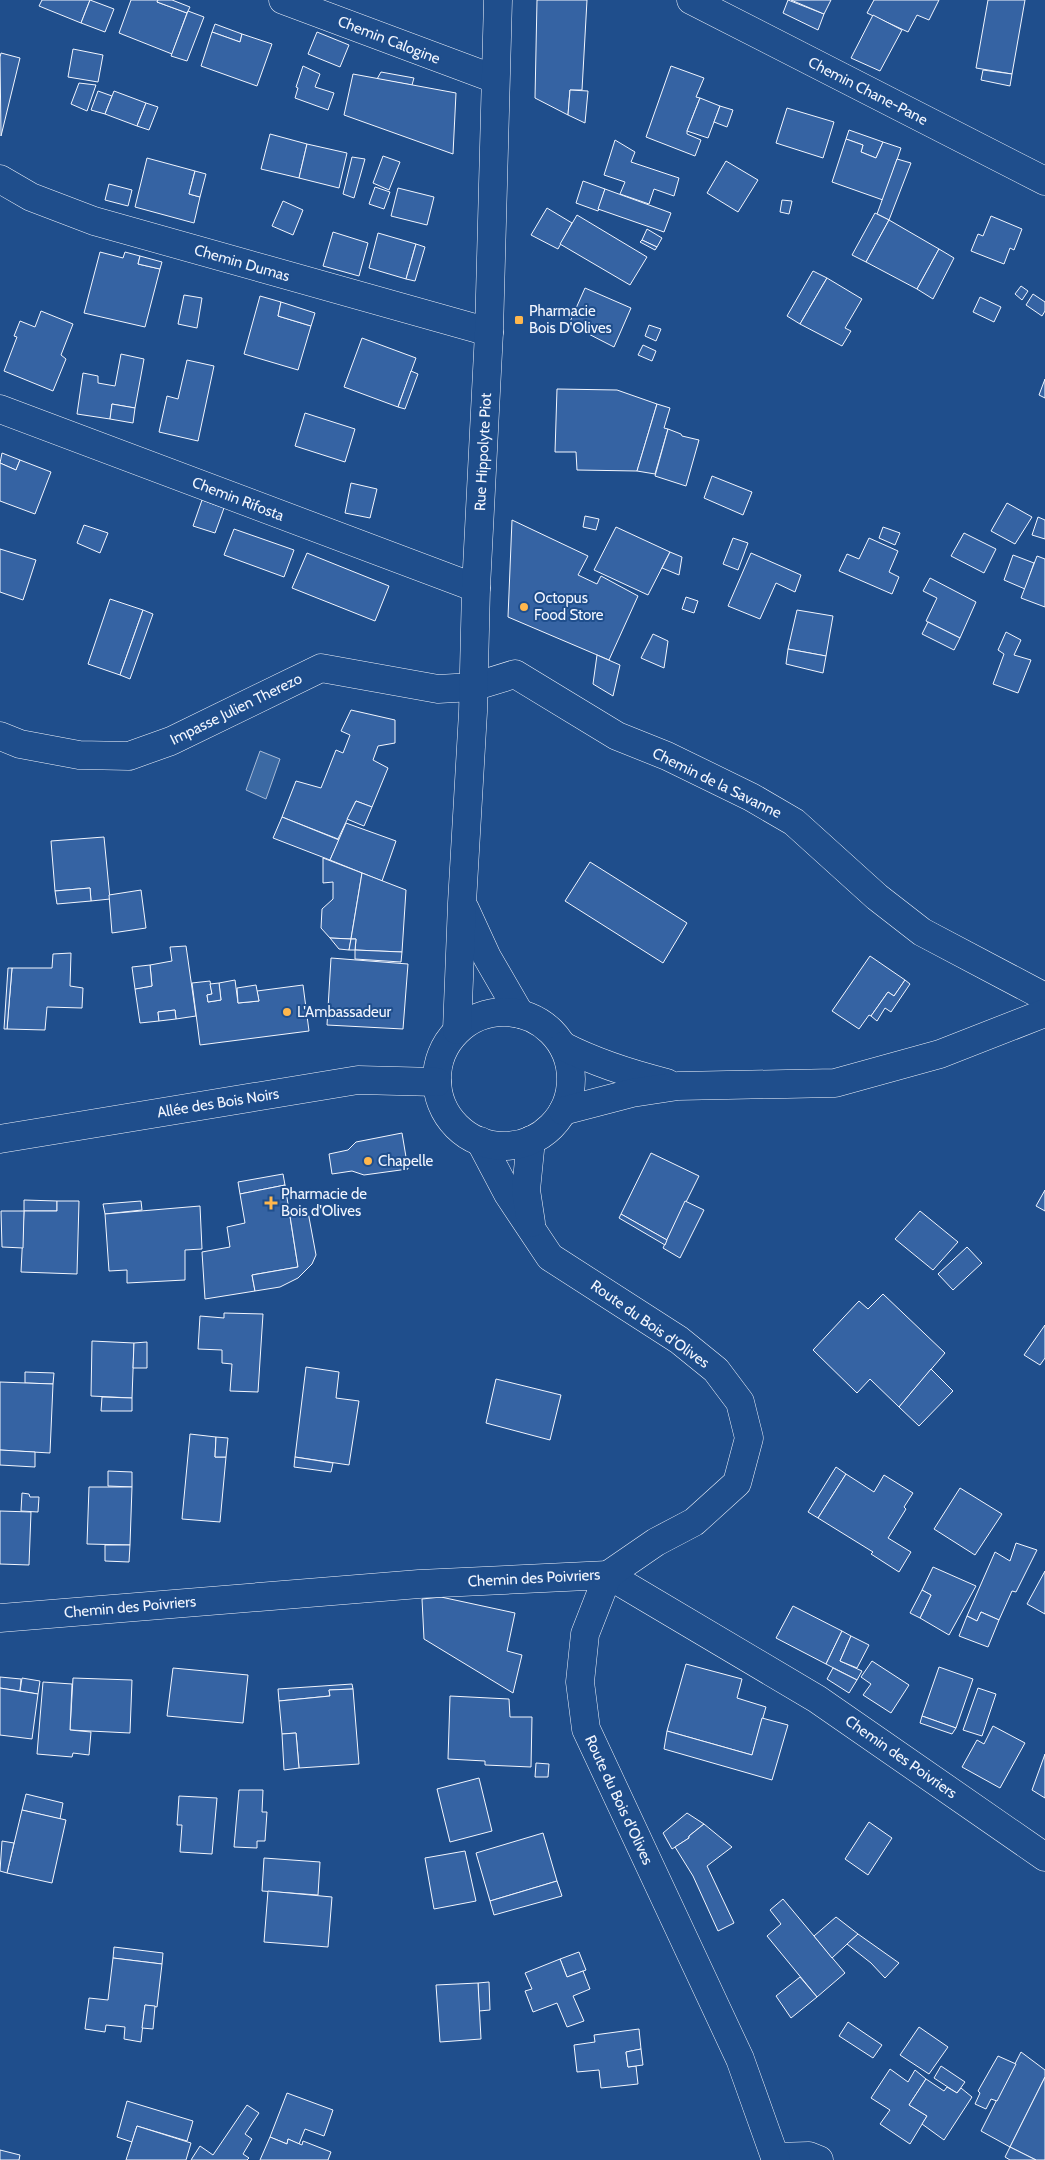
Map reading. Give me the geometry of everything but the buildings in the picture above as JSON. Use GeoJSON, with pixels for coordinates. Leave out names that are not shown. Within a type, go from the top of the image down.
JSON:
{"type":"FeatureCollection","features":[{"type":"Feature","properties":{"kind":"street","name":"Chemin Calogine"},"geometry":{"type":"LineString","coordinates":[[283,0],[495,79]]}},
{"type":"Feature","properties":{"kind":"street","name":"Rue Hippolyte Piot"},"geometry":{"type":"LineString","coordinates":[[458,1030],[488,332],[498,0]]}},
{"type":"Feature","properties":{"kind":"street","name":"Chemin Chane-Pane"},"geometry":{"type":"LineString","coordinates":[[691,0],[1045,181]]}},
{"type":"Feature","properties":{"kind":"street","name":"Chemin Dumas"},"geometry":{"type":"LineString","coordinates":[[0,179],[31,197],[94,221],[488,332]]}},
{"type":"Feature","properties":{"kind":"street","name":"Chemin Rifosta"},"geometry":{"type":"LineString","coordinates":[[0,409],[476,588]]}},
{"type":"Feature","properties":{"kind":"street","name":"Impasse Julien Therezo"},"geometry":{"type":"LineString","coordinates":[[0,736],[20,744],[79,755],[129,756],[171,741],[321,668],[438,689],[473,687]]}},
{"type":"Feature","properties":{"kind":"street","name":"Chemin de la Savanne"},"geometry":{"type":"LineString","coordinates":[[473,687],[514,674],[617,736],[667,756],[751,797],[794,822],[877,897],[922,932],[1045,997]]}},
{"type":"Feature","properties":{"kind":"street","name":"Rue Hippolyte Piot"},"geometry":{"type":"LineString","coordinates":[[462,903],[487,957],[520,1014]]}},
{"type":"Feature","properties":{"kind":"street"},"geometry":{"type":"LineString","coordinates":[[503,1012],[520,1014],[536,1020],[552,1032],[563,1046],[569,1062],[571,1078],[569,1095],[563,1111],[555,1122],[544,1133],[531,1140],[514,1146],[480,1141],[463,1132],[450,1118],[441,1101],[437,1082],[439,1062],[446,1045],[458,1030],[471,1020],[486,1014],[503,1012]]}},
{"type":"Feature","properties":{"kind":"street"},"geometry":{"type":"LineString","coordinates":[[563,1111],[632,1093],[678,1086],[835,1083],[940,1054],[1045,1013]]}},
{"type":"Feature","properties":{"kind":"street"},"geometry":{"type":"LineString","coordinates":[[563,1046],[586,1058],[632,1074],[678,1086]]}},
{"type":"Feature","properties":{"kind":"street","name":"Allée des Bois Noirs"},"geometry":{"type":"LineString","coordinates":[[0,1139],[358,1080],[437,1082]]}},
{"type":"Feature","properties":{"kind":"street","name":"Route du Bois d'Olives"},"geometry":{"type":"LineString","coordinates":[[531,1140],[526,1190],[532,1229]]}},
{"type":"Feature","properties":{"kind":"street","name":"Route du Bois d'Olives"},"geometry":{"type":"LineString","coordinates":[[480,1141],[508,1194],[550,1257],[679,1340],[716,1370],[740,1402],[749,1438],[737,1483],[694,1522],[656,1542],[608,1575],[585,1634],[580,1682],[586,1729],[740,2059],[776,2158]]}},
{"type":"Feature","properties":{"kind":"street","name":"Chemin des Poivriers"},"geometry":{"type":"LineString","coordinates":[[0,1618],[400,1585],[608,1575],[817,1699],[1045,1857]]}},
{"type":"Feature","properties":{"kind":"street"},"geometry":{"type":"LineString","coordinates":[[776,2158],[809,2156],[819,2160]]}},
{"type":"Feature","properties":{"kind":"water"},"geometry":{"type":"Polygon","coordinates":[[[260,751],[280,759],[266,799],[246,790],[260,751]]]}},
{"type":"Feature","properties":{"kind":"place","name":"Pharmacie Bois D'Olives"},"geometry":{"type":"Point","coordinates":[519,320]}},
{"type":"Feature","properties":{"kind":"place","name":"Octopus Food Store"},"geometry":{"type":"Point","coordinates":[524,607]}},
{"type":"Feature","properties":{"kind":"place","name":"L'Ambassadeur"},"geometry":{"type":"Point","coordinates":[287,1012]}},
{"type":"Feature","properties":{"kind":"place","name":"Chapelle"},"geometry":{"type":"Point","coordinates":[368,1161]}},
{"type":"Feature","properties":{"kind":"place","name":"Pharmacie de Bois d'Olives"},"geometry":{"type":"Point","coordinates":[271,1203]}}]}
